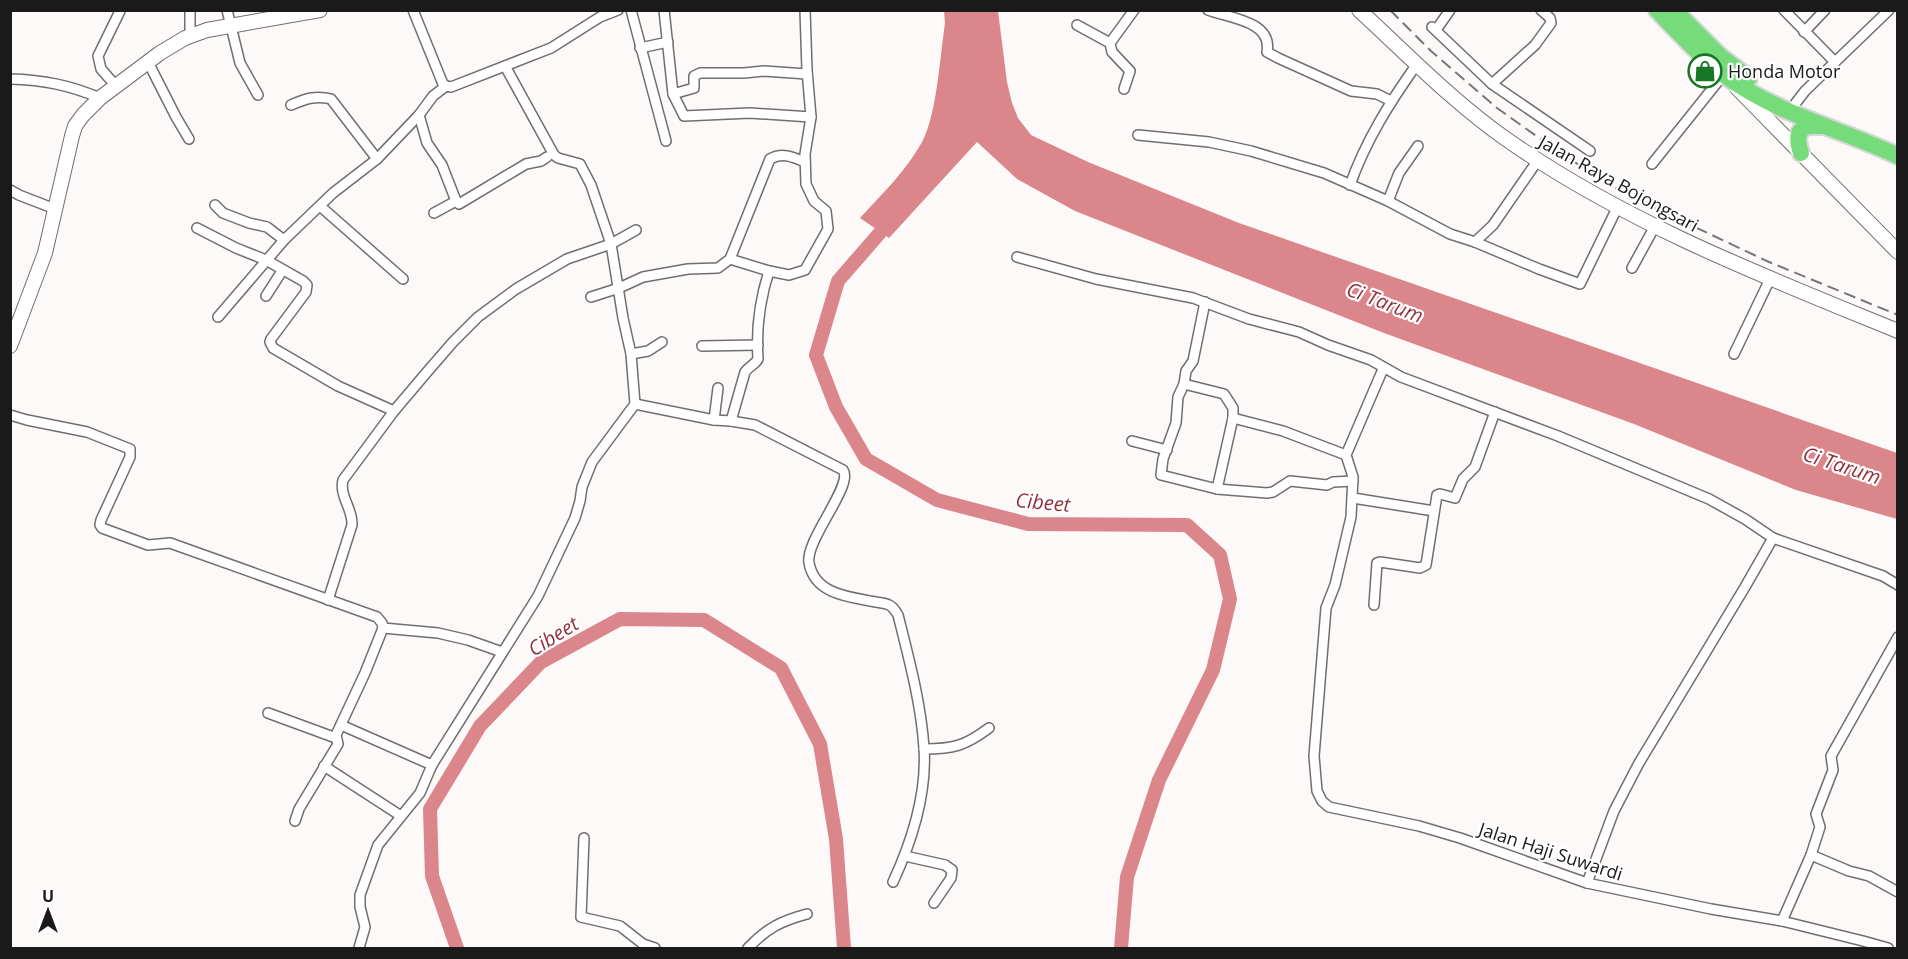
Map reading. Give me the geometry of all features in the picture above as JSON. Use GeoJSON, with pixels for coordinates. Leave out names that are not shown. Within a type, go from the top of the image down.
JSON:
{"type":"FeatureCollection","features":[{"type":"Feature","properties":{"kind":"highway"},"geometry":{"type":"LineString","coordinates":[[1657,10],[1724,74],[1769,101],[1822,126],[1895,152]]}},
{"type":"Feature","properties":{"kind":"highway"},"geometry":{"type":"LineString","coordinates":[[1674,10],[1735,68],[1774,93],[1895,152]]}},
{"type":"Feature","properties":{"kind":"highway"},"geometry":{"type":"LineString","coordinates":[[1800,153],[1797,140],[1800,131],[1809,125],[1822,126]]}},
{"type":"Feature","properties":{"kind":"street"},"geometry":{"type":"LineString","coordinates":[[190,10],[190,35]]}},
{"type":"Feature","properties":{"kind":"street"},"geometry":{"type":"LineString","coordinates":[[227,10],[243,71],[258,95]]}},
{"type":"Feature","properties":{"kind":"street"},"geometry":{"type":"LineString","coordinates":[[10,346],[45,253],[75,126],[83,115],[100,98],[148,62],[190,35],[320,10]]}},
{"type":"Feature","properties":{"kind":"street"},"geometry":{"type":"LineString","coordinates":[[413,10],[446,86]]}},
{"type":"Feature","properties":{"kind":"street"},"geometry":{"type":"LineString","coordinates":[[218,317],[284,240],[342,185],[377,159],[419,115],[433,96],[446,86],[451,87],[551,48],[600,17],[618,10]]}},
{"type":"Feature","properties":{"kind":"street"},"geometry":{"type":"LineString","coordinates":[[631,10],[666,141]]}},
{"type":"Feature","properties":{"kind":"street"},"geometry":{"type":"LineString","coordinates":[[664,10],[673,94],[684,116],[750,113],[811,117]]}},
{"type":"Feature","properties":{"kind":"street"},"geometry":{"type":"LineString","coordinates":[[729,260],[789,275],[805,270],[828,229],[826,211],[814,201],[806,184],[805,162],[811,117],[805,10]]}},
{"type":"Feature","properties":{"kind":"street"},"geometry":{"type":"LineString","coordinates":[[1208,10],[1251,23],[1262,31],[1266,38],[1269,45],[1267,52],[1278,58],[1351,91],[1377,94],[1391,101]]}},
{"type":"Feature","properties":{"kind":"street","name":"Jalan Raya Bojongsari"},"geometry":{"type":"LineString","coordinates":[[1359,10],[1481,121],[1538,160],[1618,206],[1702,250],[1898,331]]}},
{"type":"Feature","properties":{"kind":"street"},"geometry":{"type":"LineString","coordinates":[[1450,10],[1434,28],[1492,84],[1590,151]]}},
{"type":"Feature","properties":{"kind":"street"},"geometry":{"type":"LineString","coordinates":[[1492,84],[1535,45],[1551,22],[1541,10]]}},
{"type":"Feature","properties":{"kind":"street"},"geometry":{"type":"LineString","coordinates":[[1784,10],[1835,62]]}},
{"type":"Feature","properties":{"kind":"street"},"geometry":{"type":"LineString","coordinates":[[1804,32],[1825,10]]}},
{"type":"Feature","properties":{"kind":"street"},"geometry":{"type":"LineString","coordinates":[[1795,104],[1805,91],[1889,10]]}},
{"type":"Feature","properties":{"kind":"street"},"geometry":{"type":"LineString","coordinates":[[116,86],[101,69],[98,56],[120,11]]}},
{"type":"Feature","properties":{"kind":"street"},"geometry":{"type":"LineString","coordinates":[[1124,90],[1130,71],[1112,52],[1110,43],[1133,11]]}},
{"type":"Feature","properties":{"kind":"street"},"geometry":{"type":"LineString","coordinates":[[1077,25],[1110,43]]}},
{"type":"Feature","properties":{"kind":"street"},"geometry":{"type":"LineString","coordinates":[[640,48],[668,42]]}},
{"type":"Feature","properties":{"kind":"street"},"geometry":{"type":"LineString","coordinates":[[148,62],[189,139]]}},
{"type":"Feature","properties":{"kind":"street"},"geometry":{"type":"LineString","coordinates":[[1350,184],[1360,158],[1391,101],[1417,64]]}},
{"type":"Feature","properties":{"kind":"street"},"geometry":{"type":"LineString","coordinates":[[359,948],[365,927],[360,907],[360,895],[378,845],[420,793],[432,765],[538,596],[575,518],[582,488],[592,462],[635,404],[632,354],[623,318],[611,244],[583,168],[577,162],[554,155],[505,66]]}},
{"type":"Feature","properties":{"kind":"street"},"geometry":{"type":"LineString","coordinates":[[673,94],[692,90],[694,76],[700,73],[764,71],[807,74]]}},
{"type":"Feature","properties":{"kind":"street"},"geometry":{"type":"LineString","coordinates":[[1652,164],[1724,74],[1898,252]]}},
{"type":"Feature","properties":{"kind":"street"},"geometry":{"type":"LineString","coordinates":[[10,79],[49,81],[77,88],[100,98]]}},
{"type":"Feature","properties":{"kind":"street"},"geometry":{"type":"LineString","coordinates":[[291,105],[320,96],[331,99],[377,159]]}},
{"type":"Feature","properties":{"kind":"street"},"geometry":{"type":"LineString","coordinates":[[419,115],[427,143],[442,165],[459,204],[526,164],[547,158]]}},
{"type":"Feature","properties":{"kind":"street"},"geometry":{"type":"LineString","coordinates":[[1138,135],[1209,141],[1324,173],[1388,201],[1450,234],[1580,284],[1618,206]]}},
{"type":"Feature","properties":{"kind":"street"},"geometry":{"type":"LineString","coordinates":[[1388,201],[1399,173],[1418,146]]}},
{"type":"Feature","properties":{"kind":"street"},"geometry":{"type":"LineString","coordinates":[[591,297],[652,275],[688,269],[718,268],[729,260],[770,159],[775,156],[788,156],[805,162]]}},
{"type":"Feature","properties":{"kind":"street"},"geometry":{"type":"LineString","coordinates":[[1474,242],[1493,225],[1538,160]]}},
{"type":"Feature","properties":{"kind":"street"},"geometry":{"type":"LineString","coordinates":[[10,189],[19,195],[55,209]]}},
{"type":"Feature","properties":{"kind":"street"},"geometry":{"type":"LineString","coordinates":[[434,213],[456,201]]}},
{"type":"Feature","properties":{"kind":"street"},"geometry":{"type":"LineString","coordinates":[[215,205],[224,213],[267,227],[284,240]]}},
{"type":"Feature","properties":{"kind":"street"},"geometry":{"type":"LineString","coordinates":[[320,206],[403,279]]}},
{"type":"Feature","properties":{"kind":"street"},"geometry":{"type":"LineString","coordinates":[[1632,268],[1655,226]]}},
{"type":"Feature","properties":{"kind":"street"},"geometry":{"type":"LineString","coordinates":[[197,228],[266,260],[303,281],[308,288],[271,339],[273,348],[338,386],[394,411]]}},
{"type":"Feature","properties":{"kind":"street"},"geometry":{"type":"LineString","coordinates":[[328,600],[352,525],[352,516],[341,489],[343,480],[394,411],[453,342],[494,304],[567,259],[611,244],[636,230]]}},
{"type":"Feature","properties":{"kind":"street"},"geometry":{"type":"LineString","coordinates":[[1017,257],[1096,279],[1177,294],[1249,319],[1299,332],[1371,360],[1383,369],[1401,377],[1558,436],[1721,504],[1773,538],[1883,576],[1898,585]]}},
{"type":"Feature","properties":{"kind":"street"},"geometry":{"type":"LineString","coordinates":[[266,296],[282,271]]}},
{"type":"Feature","properties":{"kind":"street"},"geometry":{"type":"LineString","coordinates":[[731,421],[745,372],[759,359],[759,319],[764,286],[769,271]]}},
{"type":"Feature","properties":{"kind":"street"},"geometry":{"type":"LineString","coordinates":[[1734,354],[1770,279]]}},
{"type":"Feature","properties":{"kind":"street"},"geometry":{"type":"LineString","coordinates":[[1205,302],[1193,361],[1186,371],[1179,397],[1176,423],[1163,459],[1161,475],[1217,489],[1270,493],[1290,481],[1327,485],[1333,482],[1353,481]]}},
{"type":"Feature","properties":{"kind":"street"},"geometry":{"type":"LineString","coordinates":[[632,354],[648,351],[662,342]]}},
{"type":"Feature","properties":{"kind":"street"},"geometry":{"type":"LineString","coordinates":[[702,346],[758,345]]}},
{"type":"Feature","properties":{"kind":"street"},"geometry":{"type":"LineString","coordinates":[[1233,418],[1283,431],[1346,454],[1383,369]]}},
{"type":"Feature","properties":{"kind":"street"},"geometry":{"type":"LineString","coordinates":[[1184,384],[1224,394],[1233,408],[1233,418],[1217,489]]}},
{"type":"Feature","properties":{"kind":"street"},"geometry":{"type":"LineString","coordinates":[[714,420],[717,388]]}},
{"type":"Feature","properties":{"kind":"street"},"geometry":{"type":"LineString","coordinates":[[635,404],[714,420],[755,425],[845,472],[846,477],[809,554],[809,562],[815,577],[831,592],[845,597],[887,604],[898,615],[915,684],[924,749],[923,786],[905,856],[893,882]]}},
{"type":"Feature","properties":{"kind":"street"},"geometry":{"type":"LineString","coordinates":[[1374,605],[1377,563],[1420,568],[1426,565],[1437,495],[1455,498],[1463,479],[1475,467],[1495,412]]}},
{"type":"Feature","properties":{"kind":"street"},"geometry":{"type":"LineString","coordinates":[[10,415],[87,432],[130,450],[130,457],[100,520],[102,528],[148,545],[170,543],[377,617],[382,623],[365,673],[336,738],[338,744],[299,809],[296,821]]}},
{"type":"Feature","properties":{"kind":"street"},"geometry":{"type":"LineString","coordinates":[[1132,441],[1167,450]]}},
{"type":"Feature","properties":{"kind":"street","name":"Jalan Haji Suwardi"},"geometry":{"type":"LineString","coordinates":[[1346,454],[1351,466],[1353,481],[1351,517],[1335,585],[1326,608],[1314,756],[1317,791],[1322,801],[1329,807],[1419,826],[1460,838],[1587,883],[1711,909],[1782,921],[1888,948]]}},
{"type":"Feature","properties":{"kind":"street"},"geometry":{"type":"LineString","coordinates":[[1353,498],[1434,511]]}},
{"type":"Feature","properties":{"kind":"street"},"geometry":{"type":"LineString","coordinates":[[1587,883],[1614,811],[1639,763],[1773,538]]}},
{"type":"Feature","properties":{"kind":"street"},"geometry":{"type":"LineString","coordinates":[[382,628],[438,633],[468,640],[502,652]]}},
{"type":"Feature","properties":{"kind":"street"},"geometry":{"type":"LineString","coordinates":[[1782,921],[1811,855],[1820,827],[1816,814],[1833,770],[1831,756],[1898,637]]}},
{"type":"Feature","properties":{"kind":"street"},"geometry":{"type":"LineString","coordinates":[[268,713],[336,738]]}},
{"type":"Feature","properties":{"kind":"street"},"geometry":{"type":"LineString","coordinates":[[341,725],[432,765]]}},
{"type":"Feature","properties":{"kind":"street"},"geometry":{"type":"LineString","coordinates":[[924,749],[949,749],[975,739],[989,728]]}},
{"type":"Feature","properties":{"kind":"street"},"geometry":{"type":"LineString","coordinates":[[324,766],[401,816]]}},
{"type":"Feature","properties":{"kind":"street"},"geometry":{"type":"LineString","coordinates":[[584,838],[581,917],[620,926],[648,947]]}},
{"type":"Feature","properties":{"kind":"street"},"geometry":{"type":"LineString","coordinates":[[1811,855],[1849,871],[1869,876],[1898,892]]}},
{"type":"Feature","properties":{"kind":"street"},"geometry":{"type":"LineString","coordinates":[[905,856],[945,865],[952,870],[951,878],[934,903]]}},
{"type":"Feature","properties":{"kind":"street"},"geometry":{"type":"LineString","coordinates":[[748,948],[773,926],[807,914]]}},
{"type":"Feature","properties":{"kind":"water","name":"Ci Tarum"},"geometry":{"type":"Polygon","coordinates":[[[944,11],[998,11],[1012,103],[1018,118],[1031,135],[1088,162],[1239,223],[1897,453],[1897,519],[1796,490],[1634,424],[1384,333],[1075,211],[1017,179],[977,142],[889,238],[860,218],[909,163],[927,130],[937,84],[945,23],[944,11]]]}},
{"type":"Feature","properties":{"kind":"waterway","name":"Cibeet"},"geometry":{"type":"LineString","coordinates":[[891,220],[838,281],[816,355],[836,407],[866,459],[937,500],[1028,524],[1187,525],[1220,555],[1230,599],[1213,670],[1159,780],[1127,877],[1121,948]]}},
{"type":"Feature","properties":{"kind":"waterway","name":"Cibeet"},"geometry":{"type":"LineString","coordinates":[[457,948],[432,876],[430,809],[480,726],[541,662],[620,619],[704,620],[781,668],[820,744],[836,839],[844,948]]}},
{"type":"Feature","properties":{"kind":"railway"},"geometry":{"type":"LineString","coordinates":[[1390,10],[1431,51],[1497,108],[1563,155],[1629,196],[1769,262],[1898,315]]}},
{"type":"Feature","properties":{"kind":"place","name":"Honda Motor"},"geometry":{"type":"Point","coordinates":[1705,71]}}]}
